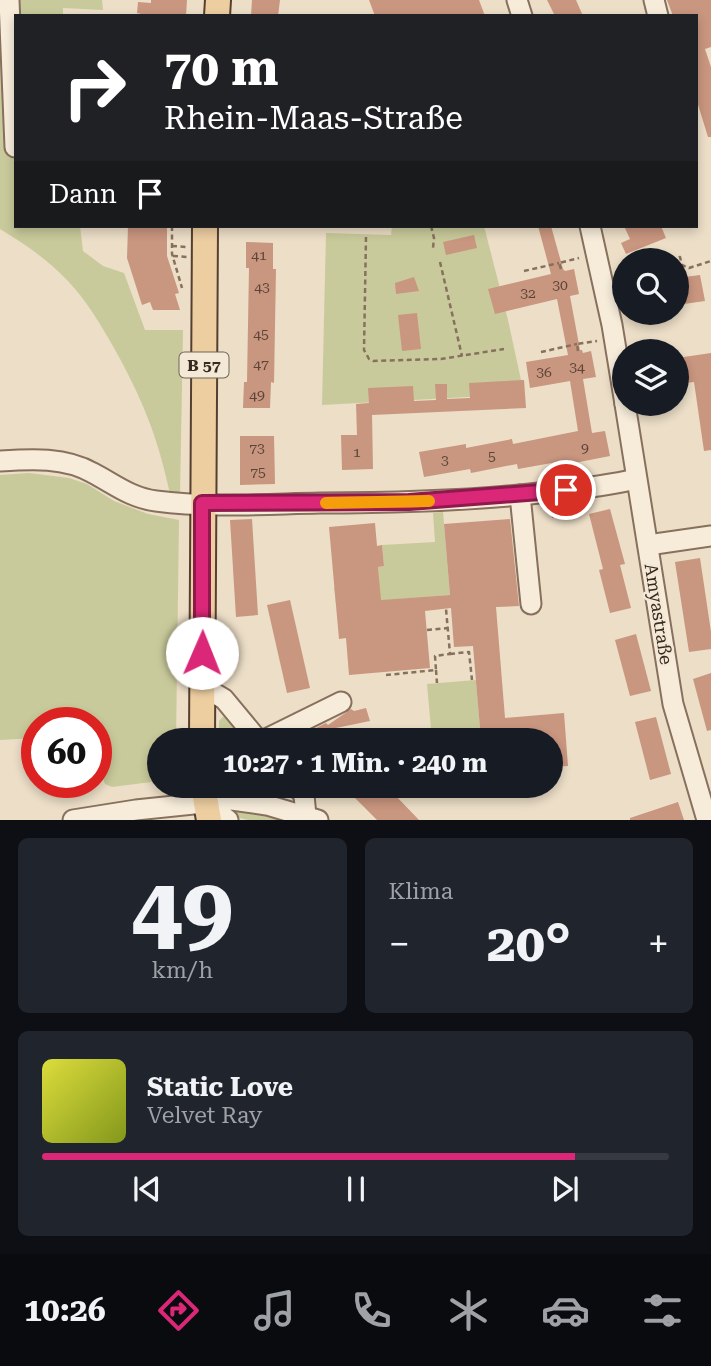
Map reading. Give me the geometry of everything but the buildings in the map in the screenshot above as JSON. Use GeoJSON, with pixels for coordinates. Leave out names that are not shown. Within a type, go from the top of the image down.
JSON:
{"type":"FeatureCollection","features":[{"type":"Feature","properties":{"kind":"main road","name":"B 57"},"geometry":{"type":"LineString","coordinates":[[202,728],[205,228]]}},
{"type":"Feature","properties":{"kind":"street"},"geometry":{"type":"LineString","coordinates":[[9,0],[14,122]]}},
{"type":"Feature","properties":{"kind":"street","name":"Amyastraße"},"geometry":{"type":"LineString","coordinates":[[590,228],[614,338]]}},
{"type":"Feature","properties":{"kind":"street","name":"Amyastraße"},"geometry":{"type":"LineString","coordinates":[[627,416],[673,704],[707,820]]}},
{"type":"Feature","properties":{"kind":"street"},"geometry":{"type":"LineString","coordinates":[[0,461],[52,460],[73,464],[93,472],[118,488],[144,498],[202,503],[409,502],[520,495],[611,485],[636,478]]}},
{"type":"Feature","properties":{"kind":"street"},"geometry":{"type":"LineString","coordinates":[[520,495],[531,604]]}},
{"type":"Feature","properties":{"kind":"street"},"geometry":{"type":"LineString","coordinates":[[648,545],[711,536]]}},
{"type":"Feature","properties":{"kind":"street"},"geometry":{"type":"LineString","coordinates":[[202,686],[224,699],[248,728]]}},
{"type":"Feature","properties":{"kind":"street"},"geometry":{"type":"LineString","coordinates":[[288,728],[341,702]]}},
{"type":"Feature","properties":{"kind":"street"},"geometry":{"type":"LineString","coordinates":[[305,798],[312,818]]}},
{"type":"Feature","properties":{"kind":"street"},"geometry":{"type":"LineString","coordinates":[[73,820],[239,800],[312,818]]}},
{"type":"Feature","properties":{"kind":"street"},"geometry":{"type":"LineString","coordinates":[[206,803],[228,820]]}},
{"type":"Feature","properties":{"kind":"path"},"geometry":{"type":"LineString","coordinates":[[172,228],[172,254],[182,288]]}},
{"type":"Feature","properties":{"kind":"path"},"geometry":{"type":"LineString","coordinates":[[432,228],[433,248]]}},
{"type":"Feature","properties":{"kind":"path"},"geometry":{"type":"LineString","coordinates":[[366,237],[365,350],[369,359],[442,359],[504,349]]}},
{"type":"Feature","properties":{"kind":"path"},"geometry":{"type":"LineString","coordinates":[[524,271],[597,254]]}},
{"type":"Feature","properties":{"kind":"path"},"geometry":{"type":"LineString","coordinates":[[689,268],[711,261]]}},
{"type":"Feature","properties":{"kind":"path"},"geometry":{"type":"LineString","coordinates":[[440,262],[462,356]]}},
{"type":"Feature","properties":{"kind":"path"},"geometry":{"type":"LineString","coordinates":[[559,262],[561,269]]}},
{"type":"Feature","properties":{"kind":"path"},"geometry":{"type":"LineString","coordinates":[[179,279],[187,276]]}},
{"type":"Feature","properties":{"kind":"path"},"geometry":{"type":"LineString","coordinates":[[541,352],[614,338]]}},
{"type":"Feature","properties":{"kind":"path"},"geometry":{"type":"LineString","coordinates":[[577,344],[578,351]]}},
{"type":"Feature","properties":{"kind":"path"},"geometry":{"type":"LineString","coordinates":[[446,609],[450,654]]}},
{"type":"Feature","properties":{"kind":"path"},"geometry":{"type":"LineString","coordinates":[[427,630],[448,628]]}},
{"type":"Feature","properties":{"kind":"path"},"geometry":{"type":"LineString","coordinates":[[429,656],[469,653],[472,680]]}},
{"type":"Feature","properties":{"kind":"path"},"geometry":{"type":"LineString","coordinates":[[435,656],[437,683]]}},
{"type":"Feature","properties":{"kind":"path"},"geometry":{"type":"LineString","coordinates":[[386,675],[436,670]]}},
{"type":"Feature","properties":{"kind":"green space"},"geometry":{"type":"Polygon","coordinates":[[[0,0],[102,0],[103,10],[63,8],[63,14],[14,14],[14,228],[80,228],[83,251],[103,266],[124,273],[145,330],[183,330],[180,495],[170,494],[160,454],[141,401],[93,313],[75,289],[52,266],[0,229],[0,0]]]}},
{"type":"Feature","properties":{"kind":"green space"},"geometry":{"type":"Polygon","coordinates":[[[392,228],[485,228],[524,394],[322,405],[326,233],[391,235],[392,228]]]}},
{"type":"Feature","properties":{"kind":"green space"},"geometry":{"type":"Polygon","coordinates":[[[29,473],[69,478],[87,484],[114,501],[148,514],[179,520],[176,728],[147,728],[147,783],[112,787],[112,707],[21,707],[21,739],[0,740],[0,475],[29,473]]]}},
{"type":"Feature","properties":{"kind":"green space"},"geometry":{"type":"Polygon","coordinates":[[[443,512],[450,595],[336,604],[334,587],[379,583],[378,567],[384,566],[382,545],[435,542],[433,513],[443,512]]]}},
{"type":"Feature","properties":{"kind":"green space"},"geometry":{"type":"Polygon","coordinates":[[[476,680],[480,728],[431,728],[427,684],[476,680]]]}},
{"type":"Feature","properties":{"kind":"green space"},"geometry":{"type":"Polygon","coordinates":[[[226,714],[239,728],[219,728],[219,721],[226,714]]]}},
{"type":"Feature","properties":{"kind":"green space"},"geometry":{"type":"Polygon","coordinates":[[[226,809],[248,810],[286,820],[248,820],[228,815],[226,809]]]}},
{"type":"Feature","properties":{"kind":"slow traffic"},"geometry":{"type":"LineString","coordinates":[[326,503],[429,501]]}},
{"type":"Feature","properties":{"kind":"route"},"geometry":{"type":"LineString","coordinates":[[202,653],[202,503],[409,502],[566,490]]}}]}
